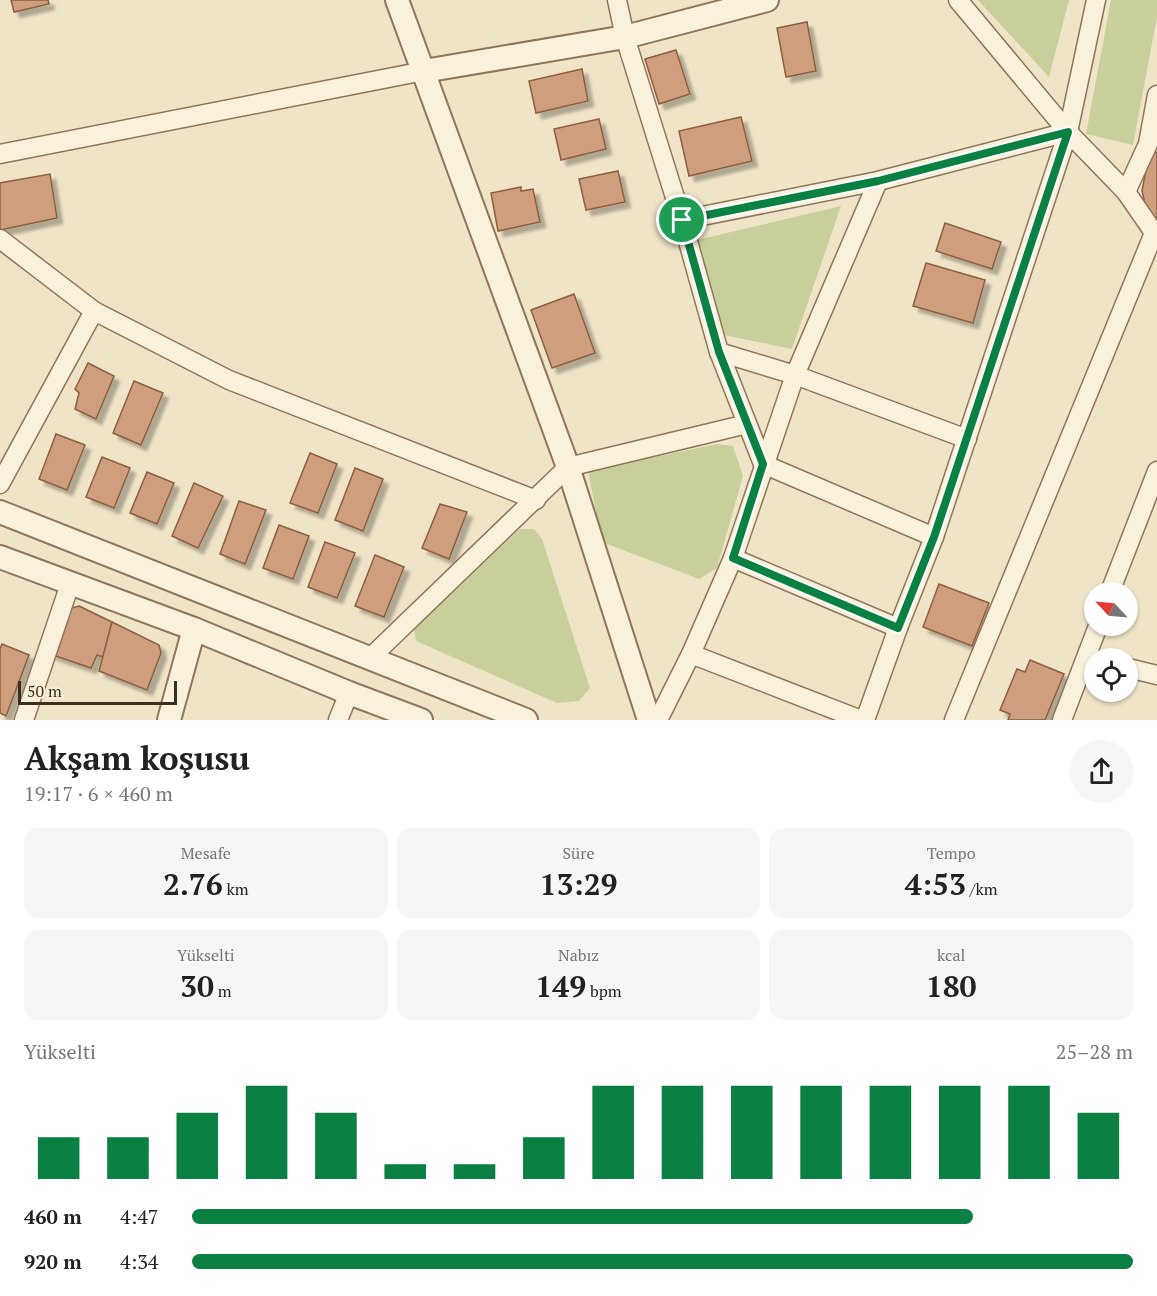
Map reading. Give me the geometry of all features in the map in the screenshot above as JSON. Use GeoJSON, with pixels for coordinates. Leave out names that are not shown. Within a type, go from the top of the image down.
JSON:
{"type":"FeatureCollection","features":[{"type":"Feature","properties":{"kind":"street"},"geometry":{"type":"LineString","coordinates":[[396,0],[568,466],[648,720]]}},
{"type":"Feature","properties":{"kind":"street"},"geometry":{"type":"LineString","coordinates":[[617,0],[625,37],[682,220],[719,352],[763,464],[934,537]]}},
{"type":"Feature","properties":{"kind":"street"},"geometry":{"type":"LineString","coordinates":[[0,154],[424,71],[625,37],[767,0]]}},
{"type":"Feature","properties":{"kind":"street"},"geometry":{"type":"LineString","coordinates":[[954,720],[1156,234],[1126,192],[1068,132],[958,0]]}},
{"type":"Feature","properties":{"kind":"street"},"geometry":{"type":"LineString","coordinates":[[691,654],[863,720],[934,537],[1068,132],[1096,0]]}},
{"type":"Feature","properties":{"kind":"street"},"geometry":{"type":"LineString","coordinates":[[1126,192],[1148,144],[1157,95]]}},
{"type":"Feature","properties":{"kind":"street"},"geometry":{"type":"LineString","coordinates":[[682,220],[878,181],[1068,132]]}},
{"type":"Feature","properties":{"kind":"street"},"geometry":{"type":"LineString","coordinates":[[658,720],[691,654],[733,558],[795,375],[878,181]]}},
{"type":"Feature","properties":{"kind":"street"},"geometry":{"type":"LineString","coordinates":[[0,239],[94,311],[229,380],[536,500]]}},
{"type":"Feature","properties":{"kind":"street"},"geometry":{"type":"LineString","coordinates":[[0,484],[94,311]]}},
{"type":"Feature","properties":{"kind":"street"},"geometry":{"type":"LineString","coordinates":[[719,352],[795,375],[967,439]]}},
{"type":"Feature","properties":{"kind":"street"},"geometry":{"type":"LineString","coordinates":[[369,659],[536,500],[568,466],[747,424]]}},
{"type":"Feature","properties":{"kind":"street"},"geometry":{"type":"LineString","coordinates":[[1115,582],[1150,508],[1157,471]]}},
{"type":"Feature","properties":{"kind":"street"},"geometry":{"type":"LineString","coordinates":[[0,512],[526,720]]}},
{"type":"Feature","properties":{"kind":"street"},"geometry":{"type":"LineString","coordinates":[[0,557],[194,629],[421,720]]}},
{"type":"Feature","properties":{"kind":"street"},"geometry":{"type":"LineString","coordinates":[[733,558],[898,628]]}},
{"type":"Feature","properties":{"kind":"street"},"geometry":{"type":"LineString","coordinates":[[24,720],[70,584]]}},
{"type":"Feature","properties":{"kind":"street"},"geometry":{"type":"LineString","coordinates":[[169,720],[194,629]]}},
{"type":"Feature","properties":{"kind":"street"},"geometry":{"type":"LineString","coordinates":[[1138,670],[1157,675]]}},
{"type":"Feature","properties":{"kind":"street"},"geometry":{"type":"LineString","coordinates":[[1062,720],[1084,672]]}},
{"type":"Feature","properties":{"kind":"street"},"geometry":{"type":"LineString","coordinates":[[338,720],[349,693]]}},
{"type":"Feature","properties":{"kind":"green space"},"geometry":{"type":"Polygon","coordinates":[[[978,0],[1069,0],[1049,77],[978,0]]]}},
{"type":"Feature","properties":{"kind":"green space"},"geometry":{"type":"Polygon","coordinates":[[[1111,0],[1157,0],[1157,17],[1133,145],[1086,134],[1111,0]]]}},
{"type":"Feature","properties":{"kind":"green space"},"geometry":{"type":"Polygon","coordinates":[[[841,206],[792,349],[724,335],[693,241],[841,206]]]}},
{"type":"Feature","properties":{"kind":"green space"},"geometry":{"type":"Polygon","coordinates":[[[717,444],[733,446],[743,476],[717,568],[699,579],[602,542],[588,471],[717,444]]]}},
{"type":"Feature","properties":{"kind":"green space"},"geometry":{"type":"Polygon","coordinates":[[[520,529],[534,529],[542,539],[590,688],[579,701],[557,703],[416,641],[413,624],[520,529]]]}},
{"type":"Feature","properties":{"kind":"building"},"geometry":{"type":"Polygon","coordinates":[[[11,0],[48,0],[49,4],[14,12],[11,0]]]}},
{"type":"Feature","properties":{"kind":"building"},"geometry":{"type":"Polygon","coordinates":[[[807,22],[816,71],[786,77],[777,28],[807,22]]]}},
{"type":"Feature","properties":{"kind":"building"},"geometry":{"type":"Polygon","coordinates":[[[676,50],[690,94],[659,104],[645,59],[676,50]]]}},
{"type":"Feature","properties":{"kind":"building"},"geometry":{"type":"Polygon","coordinates":[[[582,69],[588,101],[536,113],[529,81],[582,69]]]}},
{"type":"Feature","properties":{"kind":"building"},"geometry":{"type":"Polygon","coordinates":[[[741,117],[752,161],[689,176],[679,131],[741,117]]]}},
{"type":"Feature","properties":{"kind":"building"},"geometry":{"type":"Polygon","coordinates":[[[599,119],[606,149],[561,160],[554,129],[599,119]]]}},
{"type":"Feature","properties":{"kind":"building"},"geometry":{"type":"Polygon","coordinates":[[[1157,152],[1157,217],[1155,218],[1146,208],[1142,191],[1149,154],[1157,152]]]}},
{"type":"Feature","properties":{"kind":"building"},"geometry":{"type":"Polygon","coordinates":[[[618,171],[625,202],[586,210],[579,179],[618,171]]]}},
{"type":"Feature","properties":{"kind":"building"},"geometry":{"type":"Polygon","coordinates":[[[50,174],[57,218],[0,230],[0,183],[50,174]]]}},
{"type":"Feature","properties":{"kind":"building"},"geometry":{"type":"Polygon","coordinates":[[[521,187],[521,191],[533,189],[540,222],[498,231],[491,193],[521,187]]]}},
{"type":"Feature","properties":{"kind":"building"},"geometry":{"type":"Polygon","coordinates":[[[945,223],[1001,242],[992,269],[936,251],[945,223]]]}},
{"type":"Feature","properties":{"kind":"building"},"geometry":{"type":"Polygon","coordinates":[[[926,263],[985,280],[973,323],[913,306],[926,263]]]}},
{"type":"Feature","properties":{"kind":"building"},"geometry":{"type":"Polygon","coordinates":[[[574,294],[595,353],[552,368],[531,310],[574,294]]]}},
{"type":"Feature","properties":{"kind":"building"},"geometry":{"type":"Polygon","coordinates":[[[88,363],[114,376],[96,419],[75,409],[79,393],[75,389],[88,363]]]}},
{"type":"Feature","properties":{"kind":"building"},"geometry":{"type":"Polygon","coordinates":[[[134,381],[163,393],[141,445],[113,433],[134,381]]]}},
{"type":"Feature","properties":{"kind":"building"},"geometry":{"type":"Polygon","coordinates":[[[56,434],[85,445],[67,490],[39,479],[56,434]]]}},
{"type":"Feature","properties":{"kind":"building"},"geometry":{"type":"Polygon","coordinates":[[[310,453],[337,464],[318,513],[290,503],[310,453]]]}},
{"type":"Feature","properties":{"kind":"building"},"geometry":{"type":"Polygon","coordinates":[[[102,457],[130,468],[114,508],[86,497],[102,457]]]}},
{"type":"Feature","properties":{"kind":"building"},"geometry":{"type":"Polygon","coordinates":[[[355,468],[383,479],[363,531],[335,520],[355,468]]]}},
{"type":"Feature","properties":{"kind":"building"},"geometry":{"type":"Polygon","coordinates":[[[147,472],[174,483],[157,524],[130,513],[147,472]]]}},
{"type":"Feature","properties":{"kind":"building"},"geometry":{"type":"Polygon","coordinates":[[[194,483],[223,496],[198,548],[172,536],[194,483]]]}},
{"type":"Feature","properties":{"kind":"building"},"geometry":{"type":"Polygon","coordinates":[[[239,501],[266,510],[245,564],[220,554],[239,501]]]}},
{"type":"Feature","properties":{"kind":"building"},"geometry":{"type":"Polygon","coordinates":[[[440,504],[467,512],[449,559],[422,548],[440,504]]]}},
{"type":"Feature","properties":{"kind":"building"},"geometry":{"type":"Polygon","coordinates":[[[279,525],[309,536],[293,579],[263,568],[279,525]]]}},
{"type":"Feature","properties":{"kind":"building"},"geometry":{"type":"Polygon","coordinates":[[[325,542],[355,553],[337,598],[308,587],[325,542]]]}},
{"type":"Feature","properties":{"kind":"building"},"geometry":{"type":"Polygon","coordinates":[[[375,555],[404,567],[384,617],[355,606],[375,555]]]}},
{"type":"Feature","properties":{"kind":"building"},"geometry":{"type":"Polygon","coordinates":[[[939,584],[989,603],[972,646],[923,627],[939,584]]]}},
{"type":"Feature","properties":{"kind":"building"},"geometry":{"type":"Polygon","coordinates":[[[79,606],[112,622],[103,657],[97,655],[91,668],[50,654],[64,610],[79,606]]]}},
{"type":"Feature","properties":{"kind":"building"},"geometry":{"type":"Polygon","coordinates":[[[112,622],[159,645],[161,653],[147,690],[99,671],[112,622]]]}},
{"type":"Feature","properties":{"kind":"building"},"geometry":{"type":"Polygon","coordinates":[[[2,644],[29,655],[6,716],[0,713],[0,649],[2,644]]]}},
{"type":"Feature","properties":{"kind":"building"},"geometry":{"type":"Polygon","coordinates":[[[1030,660],[1064,674],[1045,720],[1008,720],[1010,714],[1000,710],[1017,669],[1025,672],[1030,660]]]}},
{"type":"Feature","properties":{"kind":"route"},"geometry":{"type":"LineString","coordinates":[[1068,132],[934,537],[898,628],[733,558],[763,464],[719,352],[682,220],[878,181],[1068,132]]}}]}
